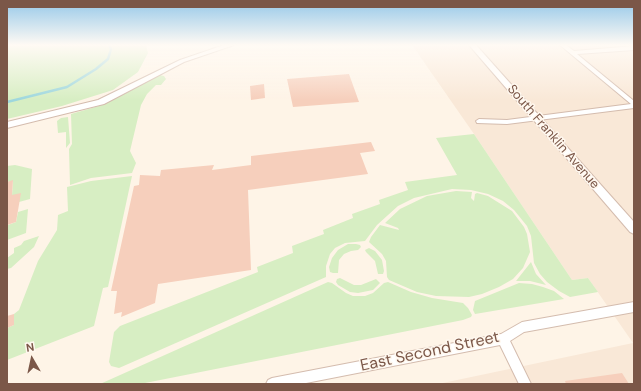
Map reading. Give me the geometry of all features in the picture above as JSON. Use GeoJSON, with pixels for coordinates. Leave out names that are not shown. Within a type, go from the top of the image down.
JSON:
{"type":"FeatureCollection","features":[{"type":"Feature","properties":{"kind":"street"},"geometry":{"type":"LineString","coordinates":[[7,125],[101,102],[178,63]]}},
{"type":"Feature","properties":{"kind":"street","name":"South Franklin Avenue"},"geometry":{"type":"LineString","coordinates":[[488,63],[634,229]]}},
{"type":"Feature","properties":{"kind":"street"},"geometry":{"type":"LineString","coordinates":[[585,63],[634,105]]}},
{"type":"Feature","properties":{"kind":"street"},"geometry":{"type":"LineString","coordinates":[[479,121],[507,122],[634,105]]}},
{"type":"Feature","properties":{"kind":"street","name":"East Second Street"},"geometry":{"type":"LineString","coordinates":[[272,384],[502,339],[522,327],[634,307]]}},
{"type":"Feature","properties":{"kind":"street"},"geometry":{"type":"LineString","coordinates":[[502,339],[525,384]]}},
{"type":"Feature","properties":{"kind":"shaded area"},"geometry":{"type":"Polygon","coordinates":[[[425,63],[634,63],[634,384],[438,384],[633,343],[588,278],[572,280],[425,63]]]}},
{"type":"Feature","properties":{"kind":"green space"},"geometry":{"type":"Polygon","coordinates":[[[7,63],[143,63],[138,72],[113,90],[62,106],[7,119],[7,63]]]}},
{"type":"Feature","properties":{"kind":"green space"},"geometry":{"type":"Polygon","coordinates":[[[160,75],[164,76],[166,79],[161,85],[156,85],[147,94],[141,105],[130,151],[136,163],[132,173],[91,178],[70,185],[69,149],[72,144],[71,114],[99,106],[153,77],[160,75]]]}},
{"type":"Feature","properties":{"kind":"green space"},"geometry":{"type":"Polygon","coordinates":[[[68,117],[70,143],[66,148],[66,132],[58,133],[57,121],[61,118],[68,117]]]}},
{"type":"Feature","properties":{"kind":"green space"},"geometry":{"type":"Polygon","coordinates":[[[474,134],[572,280],[588,278],[598,292],[570,297],[559,291],[547,282],[540,274],[534,263],[531,236],[527,226],[514,210],[503,201],[488,194],[471,190],[452,189],[414,198],[398,206],[377,225],[365,241],[345,243],[335,248],[330,254],[326,266],[326,277],[119,368],[111,366],[109,362],[114,332],[120,326],[258,272],[257,267],[293,253],[292,246],[324,234],[323,230],[353,218],[352,214],[380,204],[379,200],[408,190],[405,182],[457,175],[436,138],[474,134]]]}},
{"type":"Feature","properties":{"kind":"green space"},"geometry":{"type":"Polygon","coordinates":[[[15,165],[32,169],[30,199],[19,202],[12,195],[13,181],[7,182],[7,166],[15,165]]]}},
{"type":"Feature","properties":{"kind":"green space"},"geometry":{"type":"Polygon","coordinates":[[[132,176],[108,287],[103,288],[94,326],[7,360],[7,328],[14,325],[14,314],[19,310],[38,261],[57,230],[58,215],[68,211],[67,187],[91,181],[132,176]]]}},
{"type":"Feature","properties":{"kind":"green space"},"geometry":{"type":"Polygon","coordinates":[[[456,191],[472,192],[471,198],[474,201],[475,194],[477,193],[488,196],[512,211],[524,227],[527,234],[530,252],[523,268],[513,279],[499,287],[482,294],[469,297],[436,296],[417,292],[389,280],[387,277],[386,261],[382,254],[369,242],[380,225],[399,230],[398,228],[385,223],[400,209],[427,196],[456,191]]]}},
{"type":"Feature","properties":{"kind":"green space"},"geometry":{"type":"Polygon","coordinates":[[[28,209],[26,233],[7,240],[8,225],[16,222],[18,212],[28,209]]]}},
{"type":"Feature","properties":{"kind":"green space"},"geometry":{"type":"Polygon","coordinates":[[[39,236],[34,247],[11,268],[7,269],[7,258],[14,253],[14,248],[21,245],[24,241],[39,236]]]}},
{"type":"Feature","properties":{"kind":"green space"},"geometry":{"type":"Polygon","coordinates":[[[348,244],[356,244],[360,245],[361,247],[358,250],[344,254],[339,260],[338,273],[330,272],[329,267],[332,258],[338,250],[348,244]]]}},
{"type":"Feature","properties":{"kind":"green space"},"geometry":{"type":"Polygon","coordinates":[[[369,248],[375,251],[382,260],[384,271],[383,274],[378,274],[375,261],[366,252],[365,250],[369,248]]]}},
{"type":"Feature","properties":{"kind":"green space"},"geometry":{"type":"Polygon","coordinates":[[[531,262],[536,274],[546,285],[530,281],[516,281],[531,262]]]}},
{"type":"Feature","properties":{"kind":"green space"},"geometry":{"type":"Polygon","coordinates":[[[340,278],[354,285],[361,285],[376,279],[380,283],[373,290],[358,293],[350,292],[338,285],[336,282],[337,279],[340,278]]]}},
{"type":"Feature","properties":{"kind":"green space"},"geometry":{"type":"Polygon","coordinates":[[[328,282],[353,296],[365,296],[373,293],[384,283],[388,282],[411,292],[432,298],[463,303],[472,315],[471,317],[463,320],[140,384],[100,384],[328,282]]]}},
{"type":"Feature","properties":{"kind":"green space"},"geometry":{"type":"Polygon","coordinates":[[[519,283],[543,287],[554,291],[564,299],[475,314],[473,310],[475,301],[519,283]]]}},
{"type":"Feature","properties":{"kind":"building"},"geometry":{"type":"Polygon","coordinates":[[[349,74],[359,102],[293,107],[287,79],[349,74]]]}},
{"type":"Feature","properties":{"kind":"building"},"geometry":{"type":"Polygon","coordinates":[[[264,84],[265,98],[251,100],[250,86],[264,84]]]}},
{"type":"Feature","properties":{"kind":"building"},"geometry":{"type":"Polygon","coordinates":[[[371,142],[375,151],[360,153],[368,174],[248,190],[251,270],[158,284],[155,303],[121,317],[122,312],[114,314],[117,291],[111,291],[134,186],[139,185],[140,175],[160,176],[161,170],[214,165],[212,170],[251,165],[251,156],[371,142]]]}},
{"type":"Feature","properties":{"kind":"building"},"geometry":{"type":"Polygon","coordinates":[[[13,180],[12,195],[21,193],[16,222],[7,225],[7,182],[13,180]]]}},
{"type":"Feature","properties":{"kind":"building"},"geometry":{"type":"Polygon","coordinates":[[[14,314],[14,325],[7,328],[7,316],[14,314]]]}},
{"type":"Feature","properties":{"kind":"building"},"geometry":{"type":"Polygon","coordinates":[[[622,373],[629,384],[566,384],[565,381],[622,373]]]}},
{"type":"Feature","properties":{"kind":"waterway"},"geometry":{"type":"LineString","coordinates":[[7,102],[67,87],[103,63]]}}]}
